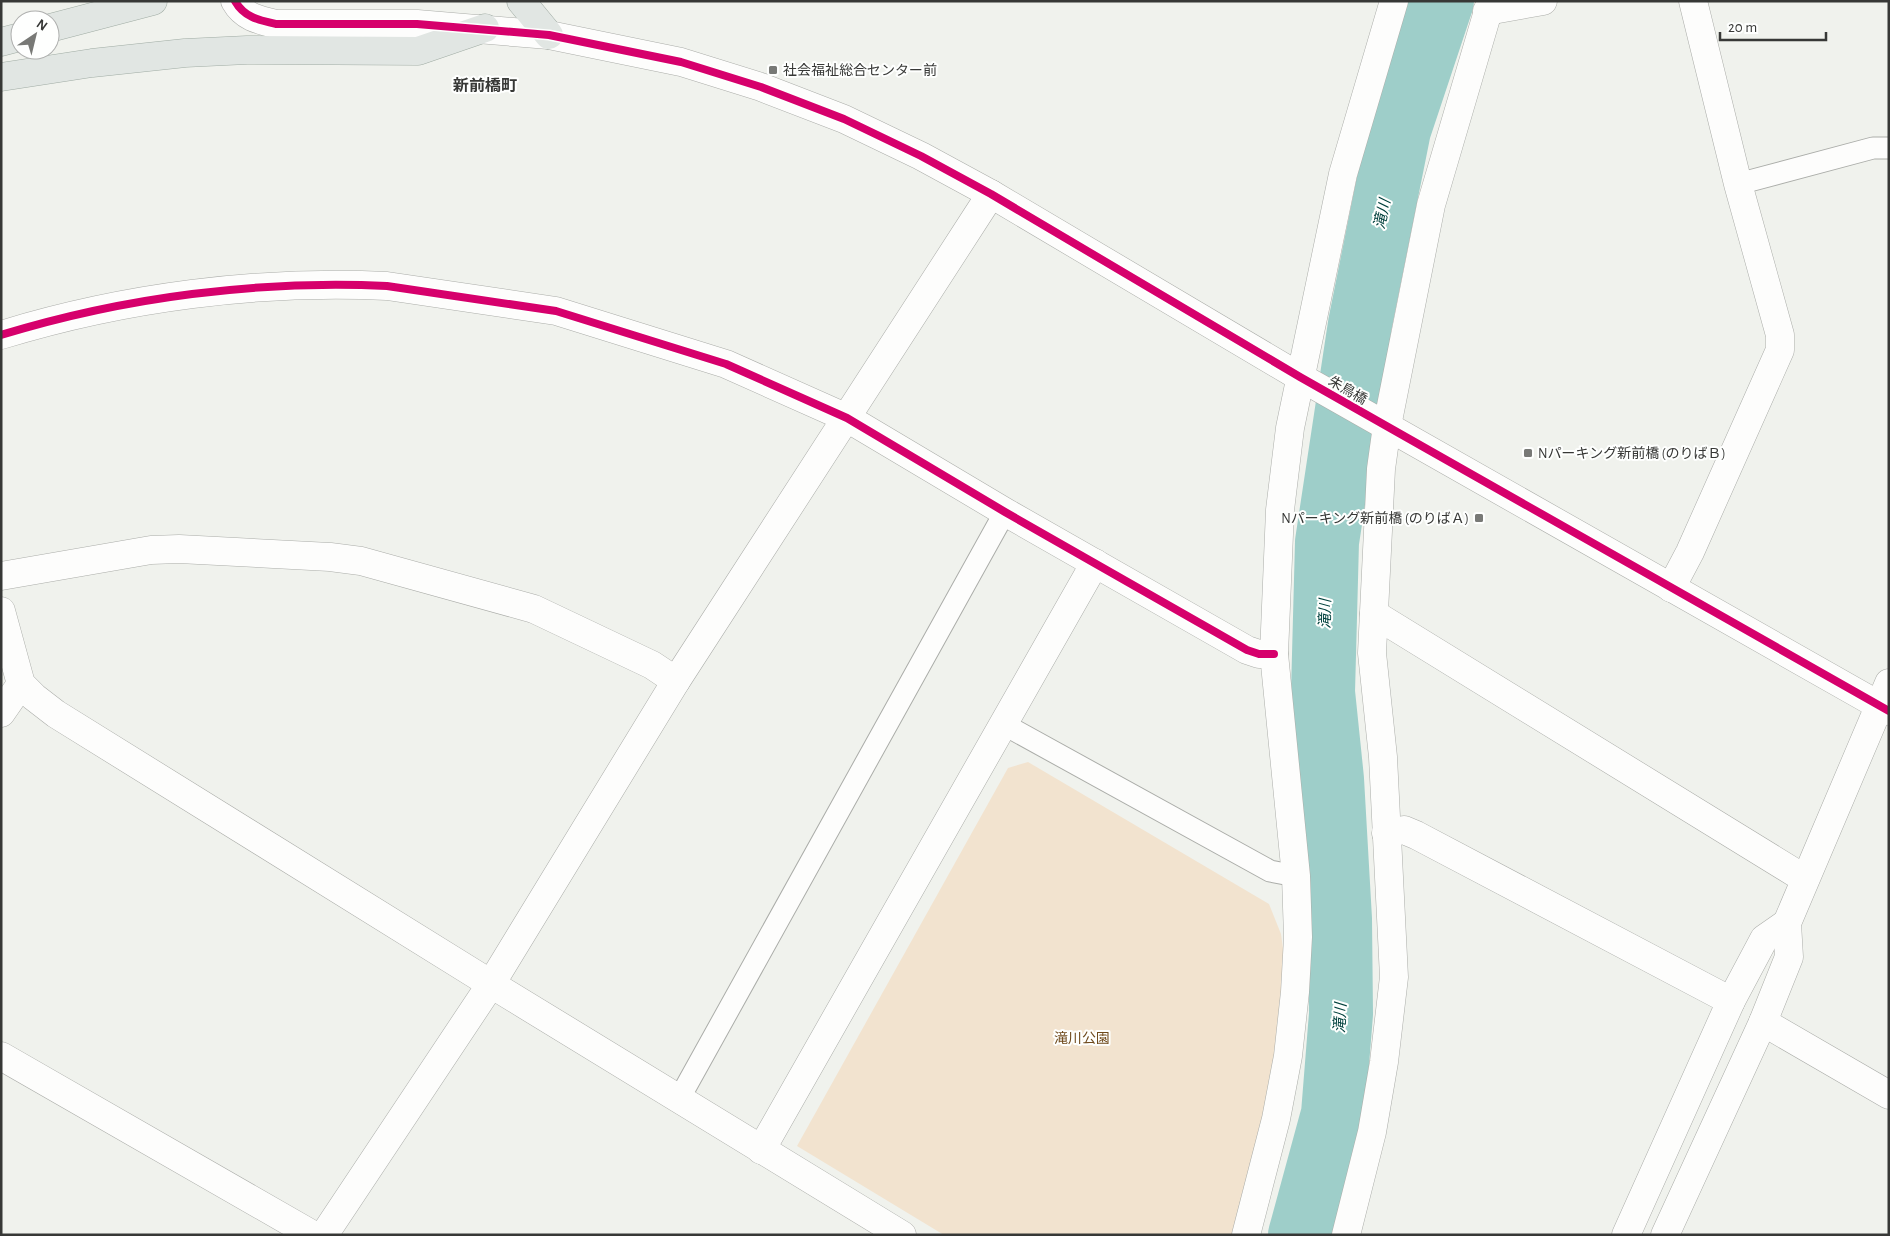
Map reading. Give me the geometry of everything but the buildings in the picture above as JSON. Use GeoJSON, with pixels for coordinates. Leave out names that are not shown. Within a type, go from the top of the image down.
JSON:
{"type":"FeatureCollection","features":[{"type":"Feature","properties":{"kind":"main road"},"geometry":{"type":"LineString","coordinates":[[60,25],[153,1]]}},
{"type":"Feature","properties":{"kind":"main road"},"geometry":{"type":"LineString","coordinates":[[522,1],[549,35]]}},
{"type":"Feature","properties":{"kind":"main road"},"geometry":{"type":"LineString","coordinates":[[1,77],[92,63],[185,53],[247,50],[418,51],[485,28]]}},
{"type":"Feature","properties":{"kind":"street","name":"朱鳥橋"},"geometry":{"type":"LineString","coordinates":[[234,1],[240,11],[256,20],[276,24],[417,24],[485,28],[549,35],[680,62],[760,87],[861,128],[921,156],[991,194],[1303,379],[1671,588],[1885,700]]}},
{"type":"Feature","properties":{"kind":"street"},"geometry":{"type":"LineString","coordinates":[[1246,1235],[1276,1119],[1288,1056],[1298,937],[1296,876],[1274,654],[1280,510],[1290,428],[1303,379],[1343,174],[1394,1]]}},
{"type":"Feature","properties":{"kind":"street"},"geometry":{"type":"LineString","coordinates":[[1346,1235],[1372,1132],[1384,1062],[1394,977],[1383,758],[1372,653],[1382,423],[1431,205],[1489,6],[1543,1]]}},
{"type":"Feature","properties":{"kind":"street"},"geometry":{"type":"LineString","coordinates":[[1671,588],[1690,552],[1780,350],[1780,335],[1738,184],[1693,1]]}},
{"type":"Feature","properties":{"kind":"street"},"geometry":{"type":"LineString","coordinates":[[324,1235],[490,984],[676,681],[991,194]]}},
{"type":"Feature","properties":{"kind":"street"},"geometry":{"type":"LineString","coordinates":[[1,335],[75,314],[202,292],[351,285],[387,286],[556,311],[703,355],[847,418],[1005,512],[1247,650],[1259,654],[1274,654]]}},
{"type":"Feature","properties":{"kind":"street"},"geometry":{"type":"LineString","coordinates":[[1,576],[151,550],[179,549],[330,557],[361,561],[534,609],[652,665],[676,681]]}},
{"type":"Feature","properties":{"kind":"street"},"geometry":{"type":"LineString","coordinates":[[761,1150],[1005,725],[1095,564]]}},
{"type":"Feature","properties":{"kind":"street"},"geometry":{"type":"LineString","coordinates":[[1,611],[21,684],[56,714],[490,984],[902,1235]]}},
{"type":"Feature","properties":{"kind":"street"},"geometry":{"type":"LineString","coordinates":[[1374,614],[1805,879]]}},
{"type":"Feature","properties":{"kind":"street"},"geometry":{"type":"LineString","coordinates":[[1,713],[21,684]]}},
{"type":"Feature","properties":{"kind":"street"},"geometry":{"type":"LineString","coordinates":[[1665,1235],[1763,1022],[1789,957],[1787,923],[1885,700]]}},
{"type":"Feature","properties":{"kind":"street"},"geometry":{"type":"LineString","coordinates":[[1386,833],[1404,830],[1416,835],[1731,1001]]}},
{"type":"Feature","properties":{"kind":"street"},"geometry":{"type":"LineString","coordinates":[[1626,1235],[1731,1001],[1764,939],[1787,923]]}},
{"type":"Feature","properties":{"kind":"street"},"geometry":{"type":"LineString","coordinates":[[1763,1022],[1889,1095]]}},
{"type":"Feature","properties":{"kind":"street"},"geometry":{"type":"LineString","coordinates":[[1,1056],[312,1235]]}},
{"type":"Feature","properties":{"kind":"lane"},"geometry":{"type":"LineString","coordinates":[[1738,184],[1873,148],[1889,148]]}},
{"type":"Feature","properties":{"kind":"lane"},"geometry":{"type":"LineString","coordinates":[[679,1100],[1005,512]]}},
{"type":"Feature","properties":{"kind":"lane"},"geometry":{"type":"LineString","coordinates":[[1005,725],[1270,870],[1296,876]]}},
{"type":"Feature","properties":{"kind":"green space","name":"滝川公園"},"geometry":{"type":"Polygon","coordinates":[[[1028,762],[1269,904],[1281,934],[1288,984],[1279,1057],[1237,1235],[944,1235],[797,1146],[1008,768],[1028,762]]]}},
{"type":"Feature","properties":{"kind":"waterway","name":"滝川"},"geometry":{"type":"LineString","coordinates":[[1300,1235],[1333,1114],[1341,1014],[1340,919],[1332,779],[1323,692],[1327,542],[1360,324],[1399,130],[1442,1]]}},
{"type":"Feature","properties":{"kind":"cycle path"},"geometry":{"type":"LineString","coordinates":[[235,1],[247,14],[276,24],[417,24],[549,35],[681,62],[761,87],[844,119],[921,156],[991,194],[1300,377],[1889,711]]}},
{"type":"Feature","properties":{"kind":"cycle path"},"geometry":{"type":"LineString","coordinates":[[1,335],[95,310],[144,301],[192,294],[290,286],[387,286],[556,311],[726,364],[847,418],[1005,512],[1247,650],[1259,654],[1274,654]]}},
{"type":"Feature","properties":{"kind":"place","name":"社会福祉総合センター前"},"geometry":{"type":"Point","coordinates":[773,70]}},
{"type":"Feature","properties":{"kind":"place","name":"Nパーキング新前橋 (のりばＢ)"},"geometry":{"type":"Point","coordinates":[1528,453]}},
{"type":"Feature","properties":{"kind":"place","name":"Nパーキング新前橋 (のりばＡ)"},"geometry":{"type":"Point","coordinates":[1479,518]}},
{"type":"Feature","properties":{"kind":"district","name":"新前橋町"},"geometry":{"type":"Point","coordinates":[485,85]}}]}
